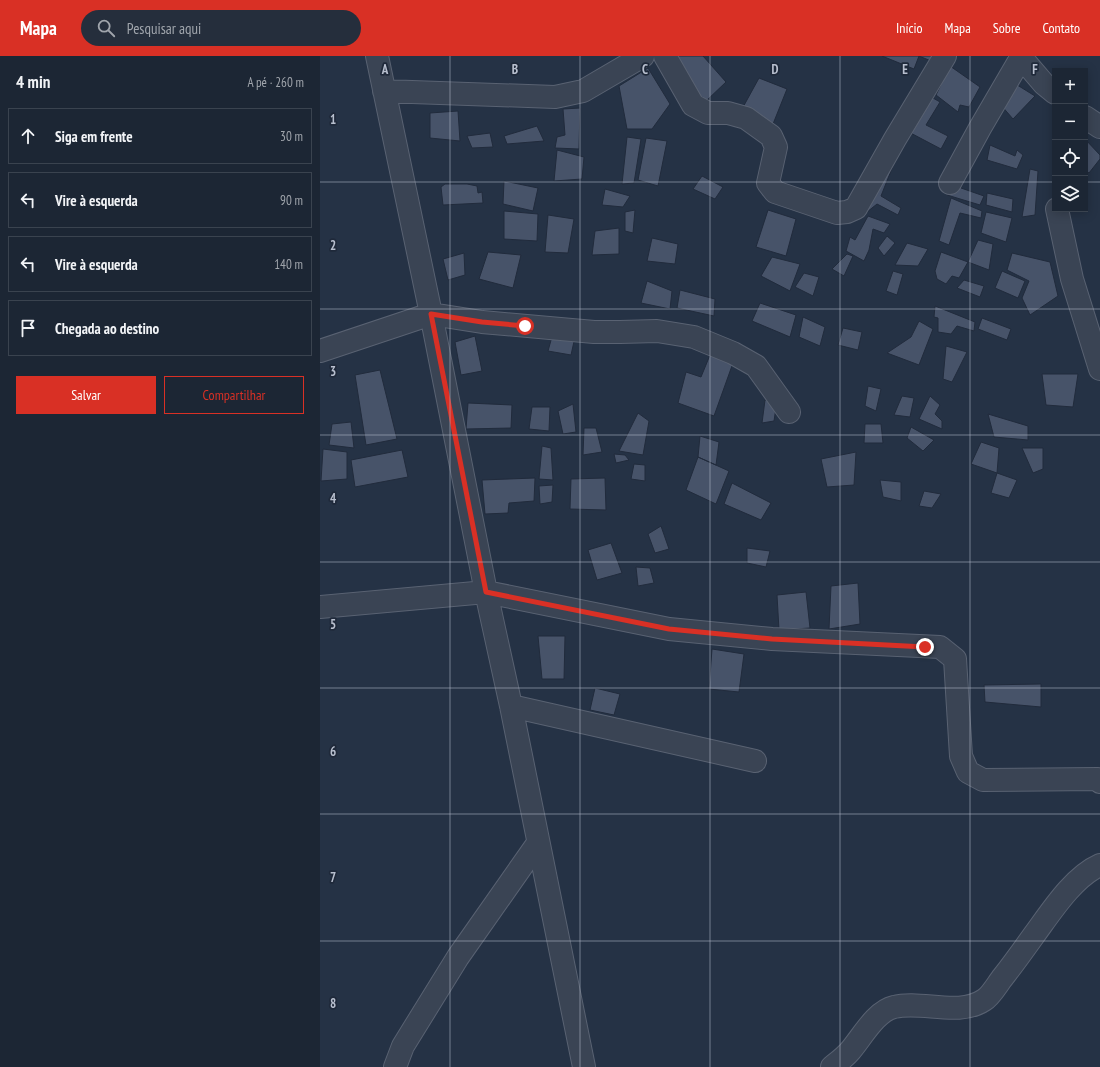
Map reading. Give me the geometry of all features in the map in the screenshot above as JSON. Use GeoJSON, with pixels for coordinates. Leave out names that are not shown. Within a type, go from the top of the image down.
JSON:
{"type":"FeatureCollection","features":[{"type":"Feature","properties":{"kind":"street"},"geometry":{"type":"LineString","coordinates":[[377,56],[584,1067]]}},
{"type":"Feature","properties":{"kind":"street"},"geometry":{"type":"LineString","coordinates":[[384,91],[555,97],[583,91],[643,56]]}},
{"type":"Feature","properties":{"kind":"street"},"geometry":{"type":"LineString","coordinates":[[665,56],[693,105],[708,113],[728,113],[746,118],[771,136],[776,147],[768,183],[775,192],[837,213],[847,212],[856,208],[945,56]]}},
{"type":"Feature","properties":{"kind":"street"},"geometry":{"type":"LineString","coordinates":[[950,183],[1021,56],[1044,84],[1052,91]]}},
{"type":"Feature","properties":{"kind":"street"},"geometry":{"type":"LineString","coordinates":[[1088,119],[1100,127]]}},
{"type":"Feature","properties":{"kind":"street"},"geometry":{"type":"LineString","coordinates":[[1058,212],[1072,278],[1100,369]]}},
{"type":"Feature","properties":{"kind":"street"},"geometry":{"type":"LineString","coordinates":[[320,351],[431,314],[482,322],[594,332],[657,331],[694,337],[733,353],[756,366],[789,412]]}},
{"type":"Feature","properties":{"kind":"street"},"geometry":{"type":"LineString","coordinates":[[320,607],[486,592],[669,629],[772,639],[940,647],[955,659],[961,756],[968,772],[983,780],[1098,779],[1100,782]]}},
{"type":"Feature","properties":{"kind":"street"},"geometry":{"type":"LineString","coordinates":[[511,706],[755,761]]}},
{"type":"Feature","properties":{"kind":"street"},"geometry":{"type":"LineString","coordinates":[[395,1067],[403,1046],[458,957],[538,843]]}},
{"type":"Feature","properties":{"kind":"street"},"geometry":{"type":"LineString","coordinates":[[832,1067],[849,1052],[880,1014],[894,1007],[969,1007],[985,1000],[1055,906],[1079,879],[1100,865]]}},
{"type":"Feature","properties":{"kind":"building"},"geometry":{"type":"Polygon","coordinates":[[[679,56],[703,56],[726,82],[705,102],[674,60],[679,56]]]}},
{"type":"Feature","properties":{"kind":"building"},"geometry":{"type":"Polygon","coordinates":[[[882,56],[919,56],[914,69],[882,56]]]}},
{"type":"Feature","properties":{"kind":"building"},"geometry":{"type":"Polygon","coordinates":[[[919,56],[933,56],[931,61],[919,56]]]}},
{"type":"Feature","properties":{"kind":"building"},"geometry":{"type":"Polygon","coordinates":[[[950,66],[980,87],[969,107],[960,105],[958,112],[936,95],[950,66]]]}},
{"type":"Feature","properties":{"kind":"building"},"geometry":{"type":"Polygon","coordinates":[[[648,68],[670,104],[652,129],[627,129],[619,86],[648,68]]]}},
{"type":"Feature","properties":{"kind":"building"},"geometry":{"type":"Polygon","coordinates":[[[759,78],[787,89],[773,124],[742,109],[759,78]]]}},
{"type":"Feature","properties":{"kind":"building"},"geometry":{"type":"Polygon","coordinates":[[[1014,83],[1035,96],[1013,119],[1000,104],[1014,83]]]}},
{"type":"Feature","properties":{"kind":"building"},"geometry":{"type":"Polygon","coordinates":[[[926,94],[940,102],[926,125],[948,136],[941,149],[903,129],[926,94]]]}},
{"type":"Feature","properties":{"kind":"building"},"geometry":{"type":"Polygon","coordinates":[[[580,108],[579,149],[555,148],[557,137],[565,135],[563,109],[580,108]]]}},
{"type":"Feature","properties":{"kind":"building"},"geometry":{"type":"Polygon","coordinates":[[[458,111],[460,141],[430,138],[430,113],[458,111]]]}},
{"type":"Feature","properties":{"kind":"building"},"geometry":{"type":"Polygon","coordinates":[[[537,126],[544,141],[507,144],[504,136],[537,126]]]}},
{"type":"Feature","properties":{"kind":"building"},"geometry":{"type":"Polygon","coordinates":[[[490,133],[493,147],[472,148],[467,136],[490,133]]]}},
{"type":"Feature","properties":{"kind":"building"},"geometry":{"type":"Polygon","coordinates":[[[627,137],[641,139],[634,183],[622,184],[627,137]]]}},
{"type":"Feature","properties":{"kind":"building"},"geometry":{"type":"Polygon","coordinates":[[[646,138],[667,141],[658,186],[638,180],[646,138]]]}},
{"type":"Feature","properties":{"kind":"building"},"geometry":{"type":"Polygon","coordinates":[[[1088,142],[1100,155],[1100,159],[1089,173],[1088,142]]]}},
{"type":"Feature","properties":{"kind":"building"},"geometry":{"type":"Polygon","coordinates":[[[990,145],[1015,156],[1017,150],[1023,155],[1017,169],[987,160],[990,145]]]}},
{"type":"Feature","properties":{"kind":"building"},"geometry":{"type":"Polygon","coordinates":[[[900,148],[881,196],[901,208],[898,215],[877,204],[867,212],[859,212],[900,148]]]}},
{"type":"Feature","properties":{"kind":"building"},"geometry":{"type":"Polygon","coordinates":[[[557,150],[584,157],[582,179],[554,181],[557,150]]]}},
{"type":"Feature","properties":{"kind":"building"},"geometry":{"type":"Polygon","coordinates":[[[969,153],[973,161],[961,188],[984,196],[980,205],[947,195],[969,153]]]}},
{"type":"Feature","properties":{"kind":"building"},"geometry":{"type":"Polygon","coordinates":[[[1030,169],[1038,171],[1035,215],[1022,217],[1030,169]]]}},
{"type":"Feature","properties":{"kind":"building"},"geometry":{"type":"Polygon","coordinates":[[[702,176],[723,187],[715,199],[693,189],[702,176]]]}},
{"type":"Feature","properties":{"kind":"building"},"geometry":{"type":"Polygon","coordinates":[[[504,181],[538,188],[533,211],[503,204],[504,181]]]}},
{"type":"Feature","properties":{"kind":"building"},"geometry":{"type":"Polygon","coordinates":[[[445,184],[467,184],[477,186],[478,193],[482,192],[483,203],[443,205],[441,187],[445,184]]]}},
{"type":"Feature","properties":{"kind":"building"},"geometry":{"type":"Polygon","coordinates":[[[605,189],[630,196],[623,207],[602,205],[605,189]]]}},
{"type":"Feature","properties":{"kind":"building"},"geometry":{"type":"Polygon","coordinates":[[[987,193],[1013,199],[1012,212],[986,205],[987,193]]]}},
{"type":"Feature","properties":{"kind":"building"},"geometry":{"type":"Polygon","coordinates":[[[951,198],[982,211],[981,218],[960,213],[949,245],[939,241],[951,198]]]}},
{"type":"Feature","properties":{"kind":"building"},"geometry":{"type":"Polygon","coordinates":[[[635,210],[633,233],[625,231],[625,212],[635,210]]]}},
{"type":"Feature","properties":{"kind":"building"},"geometry":{"type":"Polygon","coordinates":[[[768,210],[796,219],[786,256],[756,247],[768,210]]]}},
{"type":"Feature","properties":{"kind":"building"},"geometry":{"type":"Polygon","coordinates":[[[504,211],[538,214],[537,241],[504,239],[504,211]]]}},
{"type":"Feature","properties":{"kind":"building"},"geometry":{"type":"Polygon","coordinates":[[[986,212],[1012,218],[1006,242],[981,233],[986,212]]]}},
{"type":"Feature","properties":{"kind":"building"},"geometry":{"type":"Polygon","coordinates":[[[548,215],[574,219],[568,253],[545,252],[548,215]]]}},
{"type":"Feature","properties":{"kind":"building"},"geometry":{"type":"Polygon","coordinates":[[[868,216],[890,224],[884,233],[873,229],[869,250],[864,261],[846,251],[850,237],[855,240],[868,216]]]}},
{"type":"Feature","properties":{"kind":"building"},"geometry":{"type":"Polygon","coordinates":[[[619,228],[619,254],[592,255],[595,231],[619,228]]]}},
{"type":"Feature","properties":{"kind":"building"},"geometry":{"type":"Polygon","coordinates":[[[887,236],[895,243],[884,256],[878,248],[887,236]]]}},
{"type":"Feature","properties":{"kind":"building"},"geometry":{"type":"Polygon","coordinates":[[[652,238],[678,244],[675,264],[647,261],[652,238]]]}},
{"type":"Feature","properties":{"kind":"building"},"geometry":{"type":"Polygon","coordinates":[[[978,240],[993,244],[989,270],[968,262],[978,240]]]}},
{"type":"Feature","properties":{"kind":"building"},"geometry":{"type":"Polygon","coordinates":[[[907,243],[928,249],[918,266],[895,265],[907,243]]]}},
{"type":"Feature","properties":{"kind":"building"},"geometry":{"type":"Polygon","coordinates":[[[488,252],[521,255],[513,288],[479,279],[488,252]]]}},
{"type":"Feature","properties":{"kind":"building"},"geometry":{"type":"Polygon","coordinates":[[[941,252],[968,262],[959,278],[952,276],[946,284],[937,279],[935,271],[941,252]]]}},
{"type":"Feature","properties":{"kind":"building"},"geometry":{"type":"Polygon","coordinates":[[[464,253],[465,275],[448,280],[443,259],[464,253]]]}},
{"type":"Feature","properties":{"kind":"building"},"geometry":{"type":"Polygon","coordinates":[[[1012,253],[1050,262],[1058,296],[1030,315],[1022,298],[1029,281],[1007,270],[1012,253]]]}},
{"type":"Feature","properties":{"kind":"building"},"geometry":{"type":"Polygon","coordinates":[[[847,254],[853,256],[844,276],[832,269],[847,254]]]}},
{"type":"Feature","properties":{"kind":"building"},"geometry":{"type":"Polygon","coordinates":[[[772,257],[800,264],[790,291],[761,276],[772,257]]]}},
{"type":"Feature","properties":{"kind":"building"},"geometry":{"type":"Polygon","coordinates":[[[893,271],[903,274],[897,295],[886,291],[893,271]]]}},
{"type":"Feature","properties":{"kind":"building"},"geometry":{"type":"Polygon","coordinates":[[[1002,271],[1025,281],[1018,298],[995,288],[1002,271]]]}},
{"type":"Feature","properties":{"kind":"building"},"geometry":{"type":"Polygon","coordinates":[[[804,273],[819,277],[813,296],[795,287],[804,273]]]}},
{"type":"Feature","properties":{"kind":"building"},"geometry":{"type":"Polygon","coordinates":[[[964,280],[984,286],[980,297],[957,288],[964,280]]]}},
{"type":"Feature","properties":{"kind":"building"},"geometry":{"type":"Polygon","coordinates":[[[647,281],[672,291],[670,309],[641,303],[647,281]]]}},
{"type":"Feature","properties":{"kind":"building"},"geometry":{"type":"Polygon","coordinates":[[[680,290],[715,299],[714,316],[677,308],[680,290]]]}},
{"type":"Feature","properties":{"kind":"building"},"geometry":{"type":"Polygon","coordinates":[[[760,303],[796,315],[790,337],[752,321],[760,303]]]}},
{"type":"Feature","properties":{"kind":"building"},"geometry":{"type":"Polygon","coordinates":[[[935,306],[975,322],[974,331],[957,326],[951,334],[938,332],[938,318],[934,317],[935,306]]]}},
{"type":"Feature","properties":{"kind":"building"},"geometry":{"type":"Polygon","coordinates":[[[803,317],[825,327],[820,346],[799,337],[803,317]]]}},
{"type":"Feature","properties":{"kind":"building"},"geometry":{"type":"Polygon","coordinates":[[[982,318],[1011,329],[1007,340],[978,329],[982,318]]]}},
{"type":"Feature","properties":{"kind":"building"},"geometry":{"type":"Polygon","coordinates":[[[919,321],[933,329],[919,365],[887,353],[911,337],[919,321]]]}},
{"type":"Feature","properties":{"kind":"building"},"geometry":{"type":"Polygon","coordinates":[[[843,328],[862,332],[858,350],[838,345],[843,328]]]}},
{"type":"Feature","properties":{"kind":"building"},"geometry":{"type":"Polygon","coordinates":[[[553,333],[575,337],[571,355],[548,351],[553,333]]]}},
{"type":"Feature","properties":{"kind":"building"},"geometry":{"type":"Polygon","coordinates":[[[475,336],[482,371],[461,375],[455,342],[475,336]]]}},
{"type":"Feature","properties":{"kind":"building"},"geometry":{"type":"Polygon","coordinates":[[[946,346],[967,352],[952,382],[943,379],[946,346]]]}},
{"type":"Feature","properties":{"kind":"building"},"geometry":{"type":"Polygon","coordinates":[[[710,355],[733,363],[714,416],[678,403],[686,372],[701,377],[710,355]]]}},
{"type":"Feature","properties":{"kind":"building"},"geometry":{"type":"Polygon","coordinates":[[[380,370],[397,439],[366,445],[355,375],[380,370]]]}},
{"type":"Feature","properties":{"kind":"building"},"geometry":{"type":"Polygon","coordinates":[[[1042,374],[1078,374],[1073,407],[1046,405],[1042,374]]]}},
{"type":"Feature","properties":{"kind":"building"},"geometry":{"type":"Polygon","coordinates":[[[868,386],[881,389],[876,411],[865,406],[868,386]]]}},
{"type":"Feature","properties":{"kind":"building"},"geometry":{"type":"Polygon","coordinates":[[[902,396],[914,398],[910,417],[894,415],[902,396]]]}},
{"type":"Feature","properties":{"kind":"building"},"geometry":{"type":"Polygon","coordinates":[[[930,396],[940,405],[935,414],[942,421],[942,429],[919,419],[930,396]]]}},
{"type":"Feature","properties":{"kind":"building"},"geometry":{"type":"Polygon","coordinates":[[[765,400],[777,401],[774,421],[762,423],[765,400]]]}},
{"type":"Feature","properties":{"kind":"building"},"geometry":{"type":"Polygon","coordinates":[[[468,403],[512,405],[511,428],[466,429],[468,403]]]}},
{"type":"Feature","properties":{"kind":"building"},"geometry":{"type":"Polygon","coordinates":[[[573,404],[576,432],[563,434],[558,411],[573,404]]]}},
{"type":"Feature","properties":{"kind":"building"},"geometry":{"type":"Polygon","coordinates":[[[532,407],[550,407],[549,431],[529,429],[532,407]]]}},
{"type":"Feature","properties":{"kind":"building"},"geometry":{"type":"Polygon","coordinates":[[[638,413],[649,421],[643,455],[619,451],[638,413]]]}},
{"type":"Feature","properties":{"kind":"building"},"geometry":{"type":"Polygon","coordinates":[[[988,414],[1028,426],[1028,440],[994,437],[988,414]]]}},
{"type":"Feature","properties":{"kind":"building"},"geometry":{"type":"Polygon","coordinates":[[[351,422],[354,448],[329,445],[332,424],[351,422]]]}},
{"type":"Feature","properties":{"kind":"building"},"geometry":{"type":"Polygon","coordinates":[[[865,424],[881,424],[883,443],[864,443],[865,424]]]}},
{"type":"Feature","properties":{"kind":"building"},"geometry":{"type":"Polygon","coordinates":[[[911,427],[934,440],[923,451],[907,438],[911,427]]]}},
{"type":"Feature","properties":{"kind":"building"},"geometry":{"type":"Polygon","coordinates":[[[584,428],[596,428],[602,452],[583,455],[584,428]]]}},
{"type":"Feature","properties":{"kind":"building"},"geometry":{"type":"Polygon","coordinates":[[[700,436],[719,442],[716,465],[698,457],[700,436]]]}},
{"type":"Feature","properties":{"kind":"building"},"geometry":{"type":"Polygon","coordinates":[[[981,442],[999,448],[997,473],[971,464],[981,442]]]}},
{"type":"Feature","properties":{"kind":"building"},"geometry":{"type":"Polygon","coordinates":[[[542,446],[551,448],[553,480],[539,479],[542,446]]]}},
{"type":"Feature","properties":{"kind":"building"},"geometry":{"type":"Polygon","coordinates":[[[1022,448],[1043,448],[1043,469],[1033,473],[1022,448]]]}},
{"type":"Feature","properties":{"kind":"building"},"geometry":{"type":"Polygon","coordinates":[[[323,449],[347,452],[347,479],[321,481],[323,449]]]}},
{"type":"Feature","properties":{"kind":"building"},"geometry":{"type":"Polygon","coordinates":[[[402,450],[408,477],[355,487],[351,460],[402,450]]]}},
{"type":"Feature","properties":{"kind":"building"},"geometry":{"type":"Polygon","coordinates":[[[856,452],[854,485],[827,487],[821,459],[856,452]]]}},
{"type":"Feature","properties":{"kind":"building"},"geometry":{"type":"Polygon","coordinates":[[[614,454],[625,455],[629,460],[616,463],[614,454]]]}},
{"type":"Feature","properties":{"kind":"building"},"geometry":{"type":"Polygon","coordinates":[[[698,457],[729,471],[716,504],[686,490],[698,457]]]}},
{"type":"Feature","properties":{"kind":"building"},"geometry":{"type":"Polygon","coordinates":[[[634,464],[645,465],[645,481],[631,479],[634,464]]]}},
{"type":"Feature","properties":{"kind":"building"},"geometry":{"type":"Polygon","coordinates":[[[997,473],[1017,480],[1009,498],[991,493],[997,473]]]}},
{"type":"Feature","properties":{"kind":"building"},"geometry":{"type":"Polygon","coordinates":[[[535,478],[534,501],[509,503],[508,513],[485,514],[482,480],[535,478]]]}},
{"type":"Feature","properties":{"kind":"building"},"geometry":{"type":"Polygon","coordinates":[[[605,478],[606,510],[570,509],[571,479],[605,478]]]}},
{"type":"Feature","properties":{"kind":"building"},"geometry":{"type":"Polygon","coordinates":[[[880,480],[901,482],[901,501],[883,497],[880,480]]]}},
{"type":"Feature","properties":{"kind":"building"},"geometry":{"type":"Polygon","coordinates":[[[732,483],[771,503],[761,520],[724,504],[732,483]]]}},
{"type":"Feature","properties":{"kind":"building"},"geometry":{"type":"Polygon","coordinates":[[[553,485],[552,502],[540,504],[539,486],[553,485]]]}},
{"type":"Feature","properties":{"kind":"building"},"geometry":{"type":"Polygon","coordinates":[[[924,491],[941,494],[932,508],[919,506],[924,491]]]}},
{"type":"Feature","properties":{"kind":"building"},"geometry":{"type":"Polygon","coordinates":[[[661,526],[669,549],[655,553],[648,534],[661,526]]]}},
{"type":"Feature","properties":{"kind":"building"},"geometry":{"type":"Polygon","coordinates":[[[611,543],[622,573],[597,580],[588,550],[611,543]]]}},
{"type":"Feature","properties":{"kind":"building"},"geometry":{"type":"Polygon","coordinates":[[[747,548],[770,551],[766,567],[747,563],[747,548]]]}},
{"type":"Feature","properties":{"kind":"building"},"geometry":{"type":"Polygon","coordinates":[[[636,567],[650,568],[654,583],[638,586],[636,567]]]}},
{"type":"Feature","properties":{"kind":"building"},"geometry":{"type":"Polygon","coordinates":[[[858,583],[860,624],[829,629],[831,586],[858,583]]]}},
{"type":"Feature","properties":{"kind":"building"},"geometry":{"type":"Polygon","coordinates":[[[806,592],[810,628],[779,630],[777,595],[806,592]]]}},
{"type":"Feature","properties":{"kind":"building"},"geometry":{"type":"Polygon","coordinates":[[[538,636],[565,636],[564,679],[542,679],[538,636]]]}},
{"type":"Feature","properties":{"kind":"building"},"geometry":{"type":"Polygon","coordinates":[[[712,649],[744,654],[739,692],[709,689],[712,649]]]}},
{"type":"Feature","properties":{"kind":"building"},"geometry":{"type":"Polygon","coordinates":[[[1041,684],[1041,707],[985,702],[984,685],[1041,684]]]}},
{"type":"Feature","properties":{"kind":"building"},"geometry":{"type":"Polygon","coordinates":[[[595,688],[620,694],[614,715],[590,710],[595,688]]]}},
{"type":"Feature","properties":{"kind":"route"},"geometry":{"type":"LineString","coordinates":[[525,326],[482,322],[431,314],[486,592],[669,629],[772,639],[925,647]]}}]}
